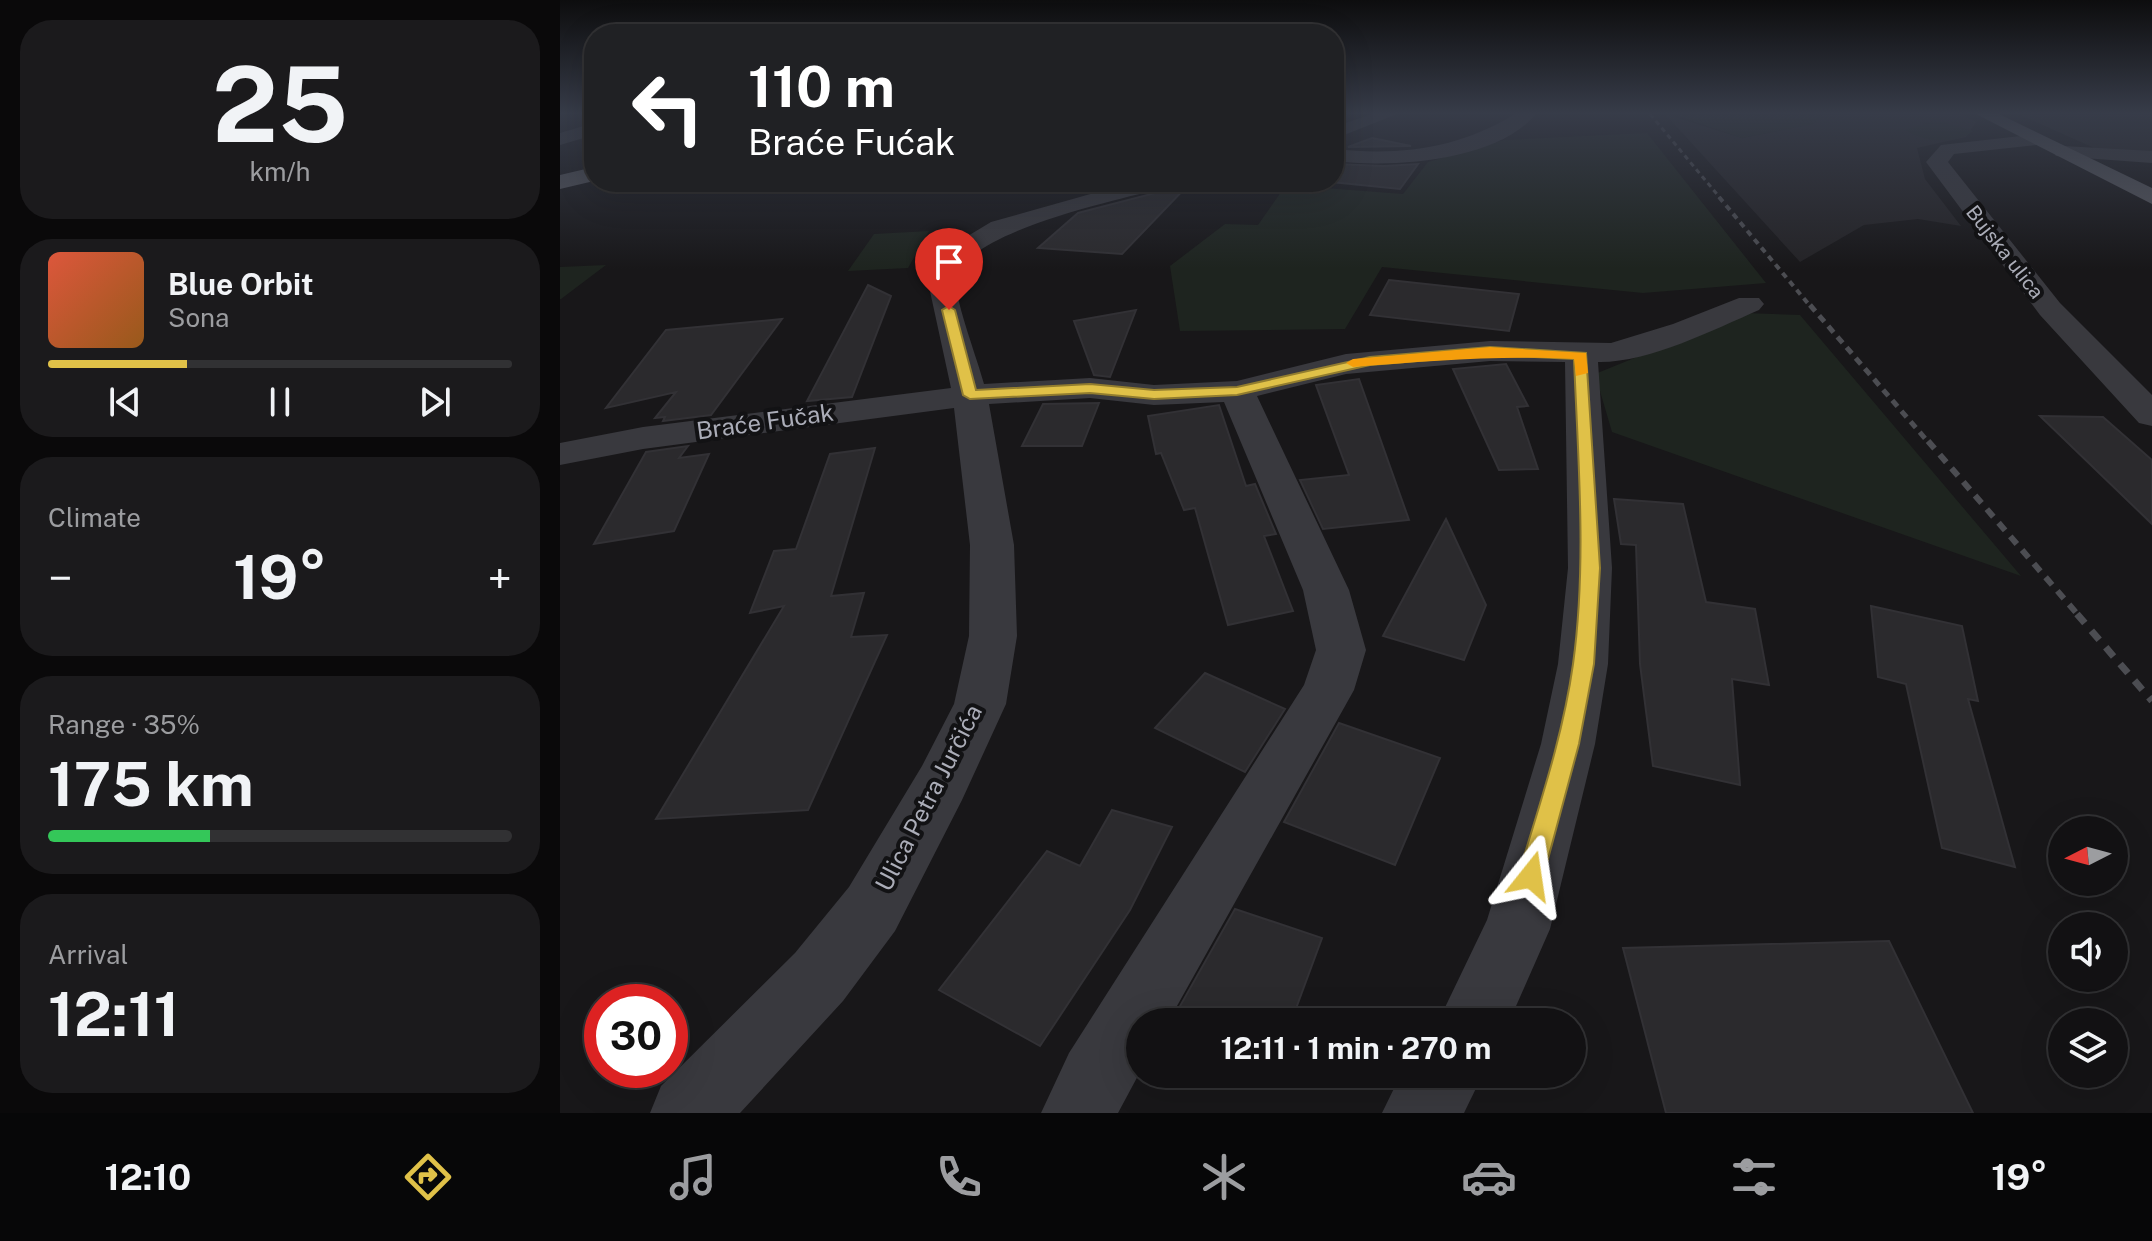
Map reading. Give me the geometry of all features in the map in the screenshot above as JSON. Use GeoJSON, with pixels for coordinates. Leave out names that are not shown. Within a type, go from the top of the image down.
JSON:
{"type":"FeatureCollection","features":[{"type":"Feature","properties":{"kind":"main road"},"geometry":{"type":"LineString","coordinates":[[2091,166],[2152,197]]}},
{"type":"Feature","properties":{"kind":"main road"},"geometry":{"type":"LineString","coordinates":[[560,182],[584,176]]}},
{"type":"Feature","properties":{"kind":"street","name":"Bujska ulica"},"geometry":{"type":"LineString","coordinates":[[1940,166],[2050,309],[2152,415]]}},
{"type":"Feature","properties":{"kind":"street","name":"Ulica Petra Jurčića"},"geometry":{"type":"LineString","coordinates":[[688,1113],[819,977],[872,909],[942,783],[980,704],[993,636],[992,545],[970,395],[942,282],[952,257],[1000,227],[1123,192]]}},
{"type":"Feature","properties":{"kind":"street","name":"Braće Fučak"},"geometry":{"type":"LineString","coordinates":[[560,454],[643,438],[970,395],[1090,388],[1154,395],[1237,391],[1346,364],[1377,360],[1490,351],[1581,356],[1638,347],[1749,304]]}},
{"type":"Feature","properties":{"kind":"street"},"geometry":{"type":"LineString","coordinates":[[1480,1008],[1517,929],[1568,744],[1583,664],[1590,568],[1581,356]]}},
{"type":"Feature","properties":{"kind":"street"},"geometry":{"type":"LineString","coordinates":[[1079,1113],[1095,1079],[1328,690],[1341,650],[1326,590],[1237,391]]}},
{"type":"Feature","properties":{"kind":"street"},"geometry":{"type":"LineString","coordinates":[[1420,1113],[1437,1088]]}},
{"type":"Feature","properties":{"kind":"shaded area"},"geometry":{"type":"Polygon","coordinates":[[[1425,166],[1673,166],[1766,283],[1643,293],[1382,267],[1345,329],[1180,331],[1170,266],[1225,224],[1258,225],[1281,192],[1344,192],[1344,189],[1403,194],[1425,166]]]}},
{"type":"Feature","properties":{"kind":"shaded area"},"geometry":{"type":"Polygon","coordinates":[[[1712,166],[1922,166],[1925,179],[1961,226],[1918,219],[1864,225],[1800,262],[1712,166]]]}},
{"type":"Feature","properties":{"kind":"shaded area"},"geometry":{"type":"Polygon","coordinates":[[[929,231],[908,268],[848,271],[874,234],[929,231]]]}},
{"type":"Feature","properties":{"kind":"shaded area"},"geometry":{"type":"Polygon","coordinates":[[[606,265],[561,299],[560,299],[560,267],[606,265]]]}},
{"type":"Feature","properties":{"kind":"shaded area"},"geometry":{"type":"Polygon","coordinates":[[[1745,313],[1800,315],[2021,576],[1612,432],[1595,374],[1745,313]]]}},
{"type":"Feature","properties":{"kind":"building"},"geometry":{"type":"Polygon","coordinates":[[[1344,166],[1417,166],[1400,189],[1344,183],[1344,166]]]}},
{"type":"Feature","properties":{"kind":"building"},"geometry":{"type":"Polygon","coordinates":[[[1159,192],[1181,192],[1122,254],[1038,248],[1078,213],[1159,192]]]}},
{"type":"Feature","properties":{"kind":"building"},"geometry":{"type":"Polygon","coordinates":[[[1389,280],[1519,294],[1509,331],[1370,315],[1389,280]]]}},
{"type":"Feature","properties":{"kind":"building"},"geometry":{"type":"Polygon","coordinates":[[[868,285],[891,296],[852,397],[807,401],[868,285]]]}},
{"type":"Feature","properties":{"kind":"building"},"geometry":{"type":"Polygon","coordinates":[[[1136,310],[1110,377],[1094,375],[1074,321],[1136,310]]]}},
{"type":"Feature","properties":{"kind":"building"},"geometry":{"type":"Polygon","coordinates":[[[782,319],[711,415],[663,421],[665,417],[655,418],[676,392],[606,408],[666,330],[782,319]]]}},
{"type":"Feature","properties":{"kind":"building"},"geometry":{"type":"Polygon","coordinates":[[[1506,364],[1528,406],[1517,407],[1538,469],[1499,470],[1453,369],[1506,364]]]}},
{"type":"Feature","properties":{"kind":"building"},"geometry":{"type":"Polygon","coordinates":[[[1359,379],[1409,520],[1323,529],[1300,480],[1349,475],[1316,385],[1359,379]]]}},
{"type":"Feature","properties":{"kind":"building"},"geometry":{"type":"Polygon","coordinates":[[[1099,403],[1082,446],[1022,446],[1043,404],[1099,403]]]}},
{"type":"Feature","properties":{"kind":"building"},"geometry":{"type":"Polygon","coordinates":[[[1219,405],[1246,486],[1255,484],[1276,534],[1264,536],[1293,611],[1228,625],[1195,508],[1184,510],[1161,453],[1156,454],[1148,416],[1219,405]]]}},
{"type":"Feature","properties":{"kind":"building"},"geometry":{"type":"Polygon","coordinates":[[[2040,416],[2103,417],[2152,460],[2152,524],[2040,416]]]}},
{"type":"Feature","properties":{"kind":"building"},"geometry":{"type":"Polygon","coordinates":[[[688,446],[679,458],[709,454],[674,531],[594,544],[646,452],[688,446]]]}},
{"type":"Feature","properties":{"kind":"building"},"geometry":{"type":"Polygon","coordinates":[[[875,448],[831,596],[864,593],[851,637],[887,635],[808,810],[656,819],[784,606],[750,613],[774,551],[796,549],[830,454],[875,448]]]}},
{"type":"Feature","properties":{"kind":"building"},"geometry":{"type":"Polygon","coordinates":[[[1614,499],[1683,504],[1706,602],[1755,609],[1769,685],[1732,679],[1740,785],[1653,766],[1640,664],[1636,545],[1621,544],[1614,499]]]}},
{"type":"Feature","properties":{"kind":"building"},"geometry":{"type":"Polygon","coordinates":[[[1446,519],[1486,605],[1464,660],[1383,636],[1446,519]]]}},
{"type":"Feature","properties":{"kind":"building"},"geometry":{"type":"Polygon","coordinates":[[[1871,606],[1962,626],[1978,701],[1968,699],[2015,867],[1942,848],[1906,684],[1878,677],[1871,606]]]}},
{"type":"Feature","properties":{"kind":"building"},"geometry":{"type":"Polygon","coordinates":[[[1205,673],[1285,709],[1245,772],[1155,728],[1205,673]]]}},
{"type":"Feature","properties":{"kind":"building"},"geometry":{"type":"Polygon","coordinates":[[[1339,723],[1440,758],[1395,865],[1284,822],[1339,723]]]}},
{"type":"Feature","properties":{"kind":"building"},"geometry":{"type":"Polygon","coordinates":[[[1112,810],[1172,827],[1130,910],[1040,1046],[939,990],[1047,851],[1080,866],[1112,810]]]}},
{"type":"Feature","properties":{"kind":"building"},"geometry":{"type":"Polygon","coordinates":[[[1235,909],[1322,938],[1296,1008],[1179,1008],[1235,909]]]}},
{"type":"Feature","properties":{"kind":"building"},"geometry":{"type":"Polygon","coordinates":[[[1889,941],[1973,1113],[1666,1113],[1623,948],[1889,941]]]}},
{"type":"Feature","properties":{"kind":"railway"},"geometry":{"type":"LineString","coordinates":[[1693,166],[1721,199]]}},
{"type":"Feature","properties":{"kind":"railway"},"geometry":{"type":"LineString","coordinates":[[1719,197],[1811,307]]}},
{"type":"Feature","properties":{"kind":"railway"},"geometry":{"type":"LineString","coordinates":[[1810,305],[1929,443]]}},
{"type":"Feature","properties":{"kind":"railway"},"geometry":{"type":"LineString","coordinates":[[1928,441],[2079,616]]}},
{"type":"Feature","properties":{"kind":"railway"},"geometry":{"type":"LineString","coordinates":[[2077,614],[2152,701]]}},
{"type":"Feature","properties":{"kind":"slow traffic"},"geometry":{"type":"LineString","coordinates":[[1353,363],[1490,351],[1541,353],[1581,356],[1581,373]]}},
{"type":"Feature","properties":{"kind":"route"},"geometry":{"type":"LineString","coordinates":[[949,310],[970,395],[1090,388],[1154,395],[1237,391],[1370,361],[1490,351],[1581,356],[1590,568],[1583,664],[1568,744],[1531,876]]}}]}
